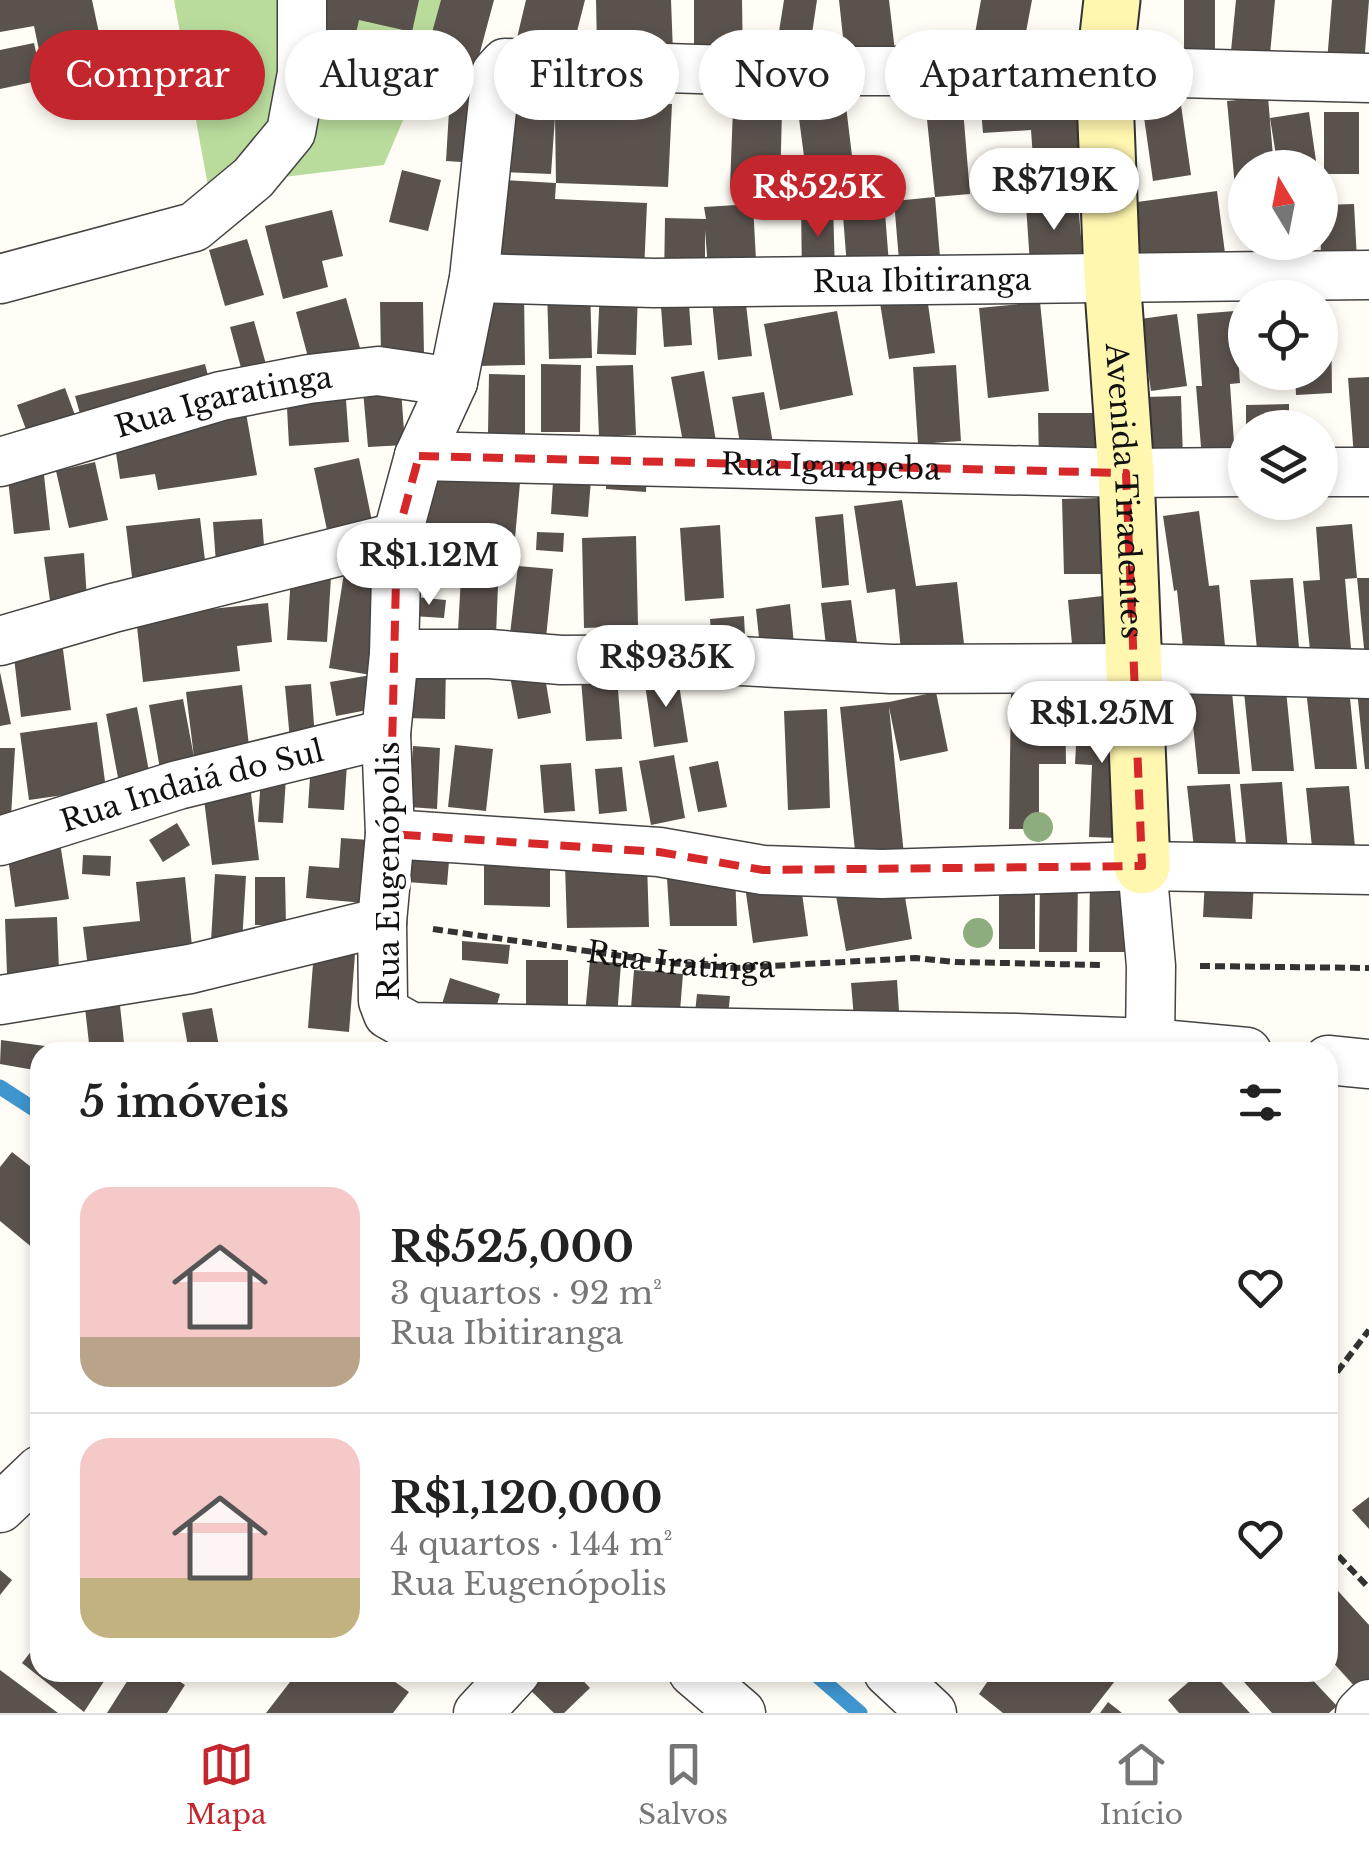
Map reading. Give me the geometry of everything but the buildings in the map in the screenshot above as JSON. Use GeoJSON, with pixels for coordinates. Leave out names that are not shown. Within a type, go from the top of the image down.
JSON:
{"type":"FeatureCollection","features":[{"type":"Feature","properties":{"kind":"street"},"geometry":{"type":"LineString","coordinates":[[0,279],[194,227],[254,178],[291,132],[302,73],[302,0]]}},
{"type":"Feature","properties":{"kind":"street","name":"Avenida Tiradentes"},"geometry":{"type":"LineString","coordinates":[[1109,30],[1112,0]]}},
{"type":"Feature","properties":{"kind":"street","name":"Rua Eugenópolis"},"geometry":{"type":"LineString","coordinates":[[885,71],[505,63],[496,72],[474,278],[453,382],[419,456],[397,536],[394,654],[386,734],[390,834],[382,922],[383,1001],[388,1014],[411,1027],[1104,1042]]}},
{"type":"Feature","properties":{"kind":"street"},"geometry":{"type":"LineString","coordinates":[[1193,73],[1369,78]]}},
{"type":"Feature","properties":{"kind":"street","name":"Avenida Tiradentes"},"geometry":{"type":"LineString","coordinates":[[1106,120],[1126,473],[1142,866],[1151,966],[1150,1042]]}},
{"type":"Feature","properties":{"kind":"street","name":"Rua Ibitiranga"},"geometry":{"type":"LineString","coordinates":[[474,278],[654,283],[1369,275]]}},
{"type":"Feature","properties":{"kind":"street","name":"Rua Igaratinga"},"geometry":{"type":"LineString","coordinates":[[0,462],[221,396],[309,379],[378,372],[453,382]]}},
{"type":"Feature","properties":{"kind":"street","name":"Rua Igarapeba"},"geometry":{"type":"LineString","coordinates":[[419,456],[1228,472]]}},
{"type":"Feature","properties":{"kind":"street"},"geometry":{"type":"LineString","coordinates":[[1338,472],[1369,472]]}},
{"type":"Feature","properties":{"kind":"street"},"geometry":{"type":"LineString","coordinates":[[0,641],[113,608],[397,536]]}},
{"type":"Feature","properties":{"kind":"street"},"geometry":{"type":"LineString","coordinates":[[394,654],[490,654],[561,660],[701,659],[892,669],[1133,668],[1369,674]]}},
{"type":"Feature","properties":{"kind":"street","name":"Rua Indaiá do Sul"},"geometry":{"type":"LineString","coordinates":[[0,842],[178,784],[386,734]]}},
{"type":"Feature","properties":{"kind":"street"},"geometry":{"type":"LineString","coordinates":[[390,834],[620,848],[763,870],[882,874],[1142,866],[1369,870]]}},
{"type":"Feature","properties":{"kind":"street"},"geometry":{"type":"LineString","coordinates":[[0,1000],[190,969],[382,922]]}},
{"type":"Feature","properties":{"kind":"street"},"geometry":{"type":"LineString","coordinates":[[1338,1061],[1369,1064]]}},
{"type":"Feature","properties":{"kind":"street"},"geometry":{"type":"LineString","coordinates":[[0,1508],[30,1480]]}},
{"type":"Feature","properties":{"kind":"street"},"geometry":{"type":"LineString","coordinates":[[478,1713],[507,1682]]}},
{"type":"Feature","properties":{"kind":"street"},"geometry":{"type":"LineString","coordinates":[[705,1682],[741,1713]]}},
{"type":"Feature","properties":{"kind":"street"},"geometry":{"type":"LineString","coordinates":[[899,1682],[932,1713]]}},
{"type":"Feature","properties":{"kind":"street"},"geometry":{"type":"LineString","coordinates":[[1360,1713],[1369,1704]]}},
{"type":"Feature","properties":{"kind":"path","name":"Rua Iratinga"},"geometry":{"type":"LineString","coordinates":[[382,922],[671,964],[734,968],[916,958],[955,962],[1369,968]]}},
{"type":"Feature","properties":{"kind":"path"},"geometry":{"type":"LineString","coordinates":[[1338,1371],[1369,1330]]}},
{"type":"Feature","properties":{"kind":"path"},"geometry":{"type":"LineString","coordinates":[[1338,1555],[1369,1588]]}},
{"type":"Feature","properties":{"kind":"highlighted area"},"geometry":{"type":"Polygon","coordinates":[[[419,456],[1126,473],[1142,866],[763,870],[659,852],[390,834],[397,537],[419,456]]]}},
{"type":"Feature","properties":{"kind":"green space"},"geometry":{"type":"Polygon","coordinates":[[[174,0],[454,0],[441,30],[285,30],[285,120],[403,120],[384,165],[208,186],[196,120],[265,120],[265,30],[179,30],[174,0]]]}},
{"type":"Feature","properties":{"kind":"waterway"},"geometry":{"type":"LineString","coordinates":[[0,1087],[30,1106]]}},
{"type":"Feature","properties":{"kind":"waterway"},"geometry":{"type":"LineString","coordinates":[[824,1682],[860,1713]]}}]}
